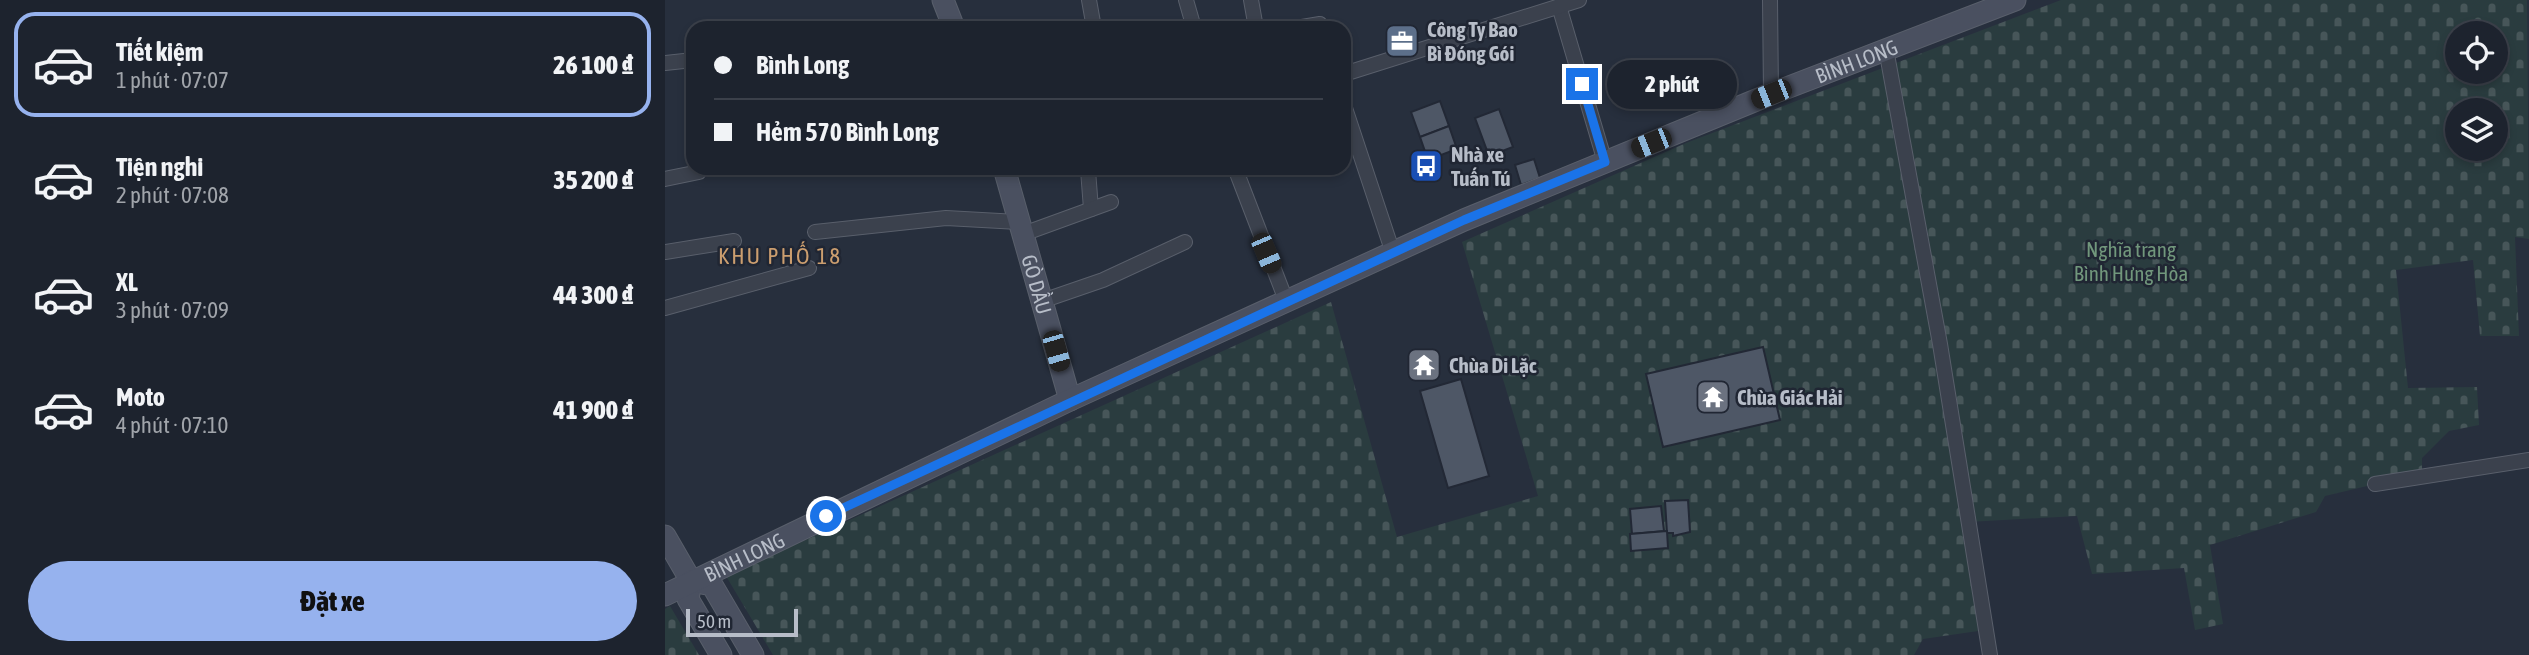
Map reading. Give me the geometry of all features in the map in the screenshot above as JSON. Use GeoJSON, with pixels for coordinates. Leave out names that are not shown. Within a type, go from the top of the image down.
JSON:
{"type":"FeatureCollection","features":[{"type":"Feature","properties":{"kind":"main road"},"geometry":{"type":"LineString","coordinates":[[943,0],[951,21]]}},
{"type":"Feature","properties":{"kind":"main road","name":"BÌNH LONG"},"geometry":{"type":"LineString","coordinates":[[665,595],[1070,400],[1464,220],[1771,94],[2015,0]]}},
{"type":"Feature","properties":{"kind":"main road","name":"GÒ DẦU"},"geometry":{"type":"LineString","coordinates":[[1006,175],[1070,400]]}},
{"type":"Feature","properties":{"kind":"main road"},"geometry":{"type":"LineString","coordinates":[[665,536],[691,581],[688,599],[721,655]]}},
{"type":"Feature","properties":{"kind":"main road"},"geometry":{"type":"LineString","coordinates":[[691,581],[712,585],[753,655]]}},
{"type":"Feature","properties":{"kind":"street"},"geometry":{"type":"LineString","coordinates":[[1089,0],[1093,21]]}},
{"type":"Feature","properties":{"kind":"street"},"geometry":{"type":"LineString","coordinates":[[1186,0],[1192,21]]}},
{"type":"Feature","properties":{"kind":"street"},"geometry":{"type":"LineString","coordinates":[[1251,0],[1255,21]]}},
{"type":"Feature","properties":{"kind":"street"},"geometry":{"type":"LineString","coordinates":[[1351,72],[1579,0]]}},
{"type":"Feature","properties":{"kind":"street"},"geometry":{"type":"LineString","coordinates":[[1770,0],[1771,94]]}},
{"type":"Feature","properties":{"kind":"street"},"geometry":{"type":"LineString","coordinates":[[1559,6],[1605,162]]}},
{"type":"Feature","properties":{"kind":"street"},"geometry":{"type":"LineString","coordinates":[[1886,49],[1940,344],[1990,655]]}},
{"type":"Feature","properties":{"kind":"street"},"geometry":{"type":"LineString","coordinates":[[665,63],[686,61]]}},
{"type":"Feature","properties":{"kind":"street"},"geometry":{"type":"LineString","coordinates":[[1351,126],[1393,253]]}},
{"type":"Feature","properties":{"kind":"street"},"geometry":{"type":"LineString","coordinates":[[665,179],[686,175]]}},
{"type":"Feature","properties":{"kind":"street"},"geometry":{"type":"LineString","coordinates":[[1089,175],[1091,209]]}},
{"type":"Feature","properties":{"kind":"street"},"geometry":{"type":"LineString","coordinates":[[1238,175],[1287,303]]}},
{"type":"Feature","properties":{"kind":"street"},"geometry":{"type":"LineString","coordinates":[[815,232],[972,217],[1021,228],[1111,202]]}},
{"type":"Feature","properties":{"kind":"street"},"geometry":{"type":"LineString","coordinates":[[665,252],[734,241]]}},
{"type":"Feature","properties":{"kind":"street"},"geometry":{"type":"LineString","coordinates":[[1042,301],[1103,280],[1185,242]]}},
{"type":"Feature","properties":{"kind":"street"},"geometry":{"type":"LineString","coordinates":[[665,308],[809,268]]}},
{"type":"Feature","properties":{"kind":"street"},"geometry":{"type":"LineString","coordinates":[[2375,484],[2529,460]]}},
{"type":"Feature","properties":{"kind":"green space","name":"Nghĩa trang Bình Hưng Hòa"},"geometry":{"type":"Polygon","coordinates":[[[2061,0],[2527,0],[2529,239],[2515,237],[2519,336],[2480,336],[2473,260],[2396,270],[2408,388],[2477,387],[2479,425],[2449,431],[2422,458],[2422,473],[2325,496],[2316,512],[2210,545],[2223,624],[2195,630],[2184,568],[2092,574],[2077,516],[1968,522],[1978,631],[1923,639],[1914,655],[773,655],[726,576],[1331,302],[1397,537],[1538,496],[1462,242],[1686,143],[2061,0]]]}},
{"type":"Feature","properties":{"kind":"green space"},"geometry":{"type":"Polygon","coordinates":[[[670,606],[699,655],[665,655],[665,609],[670,606]]]}},
{"type":"Feature","properties":{"kind":"building"},"geometry":{"type":"Polygon","coordinates":[[[1440,101],[1449,126],[1420,137],[1411,112],[1440,101]]]}},
{"type":"Feature","properties":{"kind":"building"},"geometry":{"type":"Polygon","coordinates":[[[1499,109],[1513,147],[1489,156],[1475,118],[1499,109]]]}},
{"type":"Feature","properties":{"kind":"building"},"geometry":{"type":"Polygon","coordinates":[[[1449,126],[1457,149],[1428,160],[1420,137],[1449,126]]]}},
{"type":"Feature","properties":{"kind":"building"},"geometry":{"type":"Polygon","coordinates":[[[1534,159],[1540,178],[1521,185],[1515,165],[1534,159]]]}},
{"type":"Feature","properties":{"kind":"building","name":"Chùa Giác Hải"},"geometry":{"type":"Polygon","coordinates":[[[1763,347],[1780,420],[1663,447],[1646,374],[1763,347]]]}},
{"type":"Feature","properties":{"kind":"building","name":"Chùa Di Lặc"},"geometry":{"type":"Polygon","coordinates":[[[1461,379],[1489,476],[1448,488],[1420,391],[1461,379]]]}},
{"type":"Feature","properties":{"kind":"building"},"geometry":{"type":"Polygon","coordinates":[[[1688,500],[1690,532],[1673,536],[1673,533],[1667,533],[1665,501],[1688,500]]]}},
{"type":"Feature","properties":{"kind":"building"},"geometry":{"type":"Polygon","coordinates":[[[1661,506],[1664,531],[1632,534],[1630,509],[1661,506]]]}},
{"type":"Feature","properties":{"kind":"building"},"geometry":{"type":"Polygon","coordinates":[[[1667,531],[1668,548],[1631,551],[1630,534],[1667,531]]]}},
{"type":"Feature","properties":{"kind":"place","name":"Công Ty Bao Bì Đóng Gói"},"geometry":{"type":"Point","coordinates":[1402,41]}},
{"type":"Feature","properties":{"kind":"place","name":"Nhà xe Tuấn Tú"},"geometry":{"type":"Point","coordinates":[1426,166]}},
{"type":"Feature","properties":{"kind":"place","name":"Chùa Di Lặc"},"geometry":{"type":"Point","coordinates":[1424,365]}},
{"type":"Feature","properties":{"kind":"place","name":"Chùa Giác Hải"},"geometry":{"type":"Point","coordinates":[1713,397]}},
{"type":"Feature","properties":{"kind":"district","name":"KHU PHỐ 18"},"geometry":{"type":"Point","coordinates":[780,256]}},
{"type":"Feature","properties":{"kind":"route"},"geometry":{"type":"LineString","coordinates":[[826,516],[1070,400],[1464,220],[1605,162],[1582,84]]}}]}
